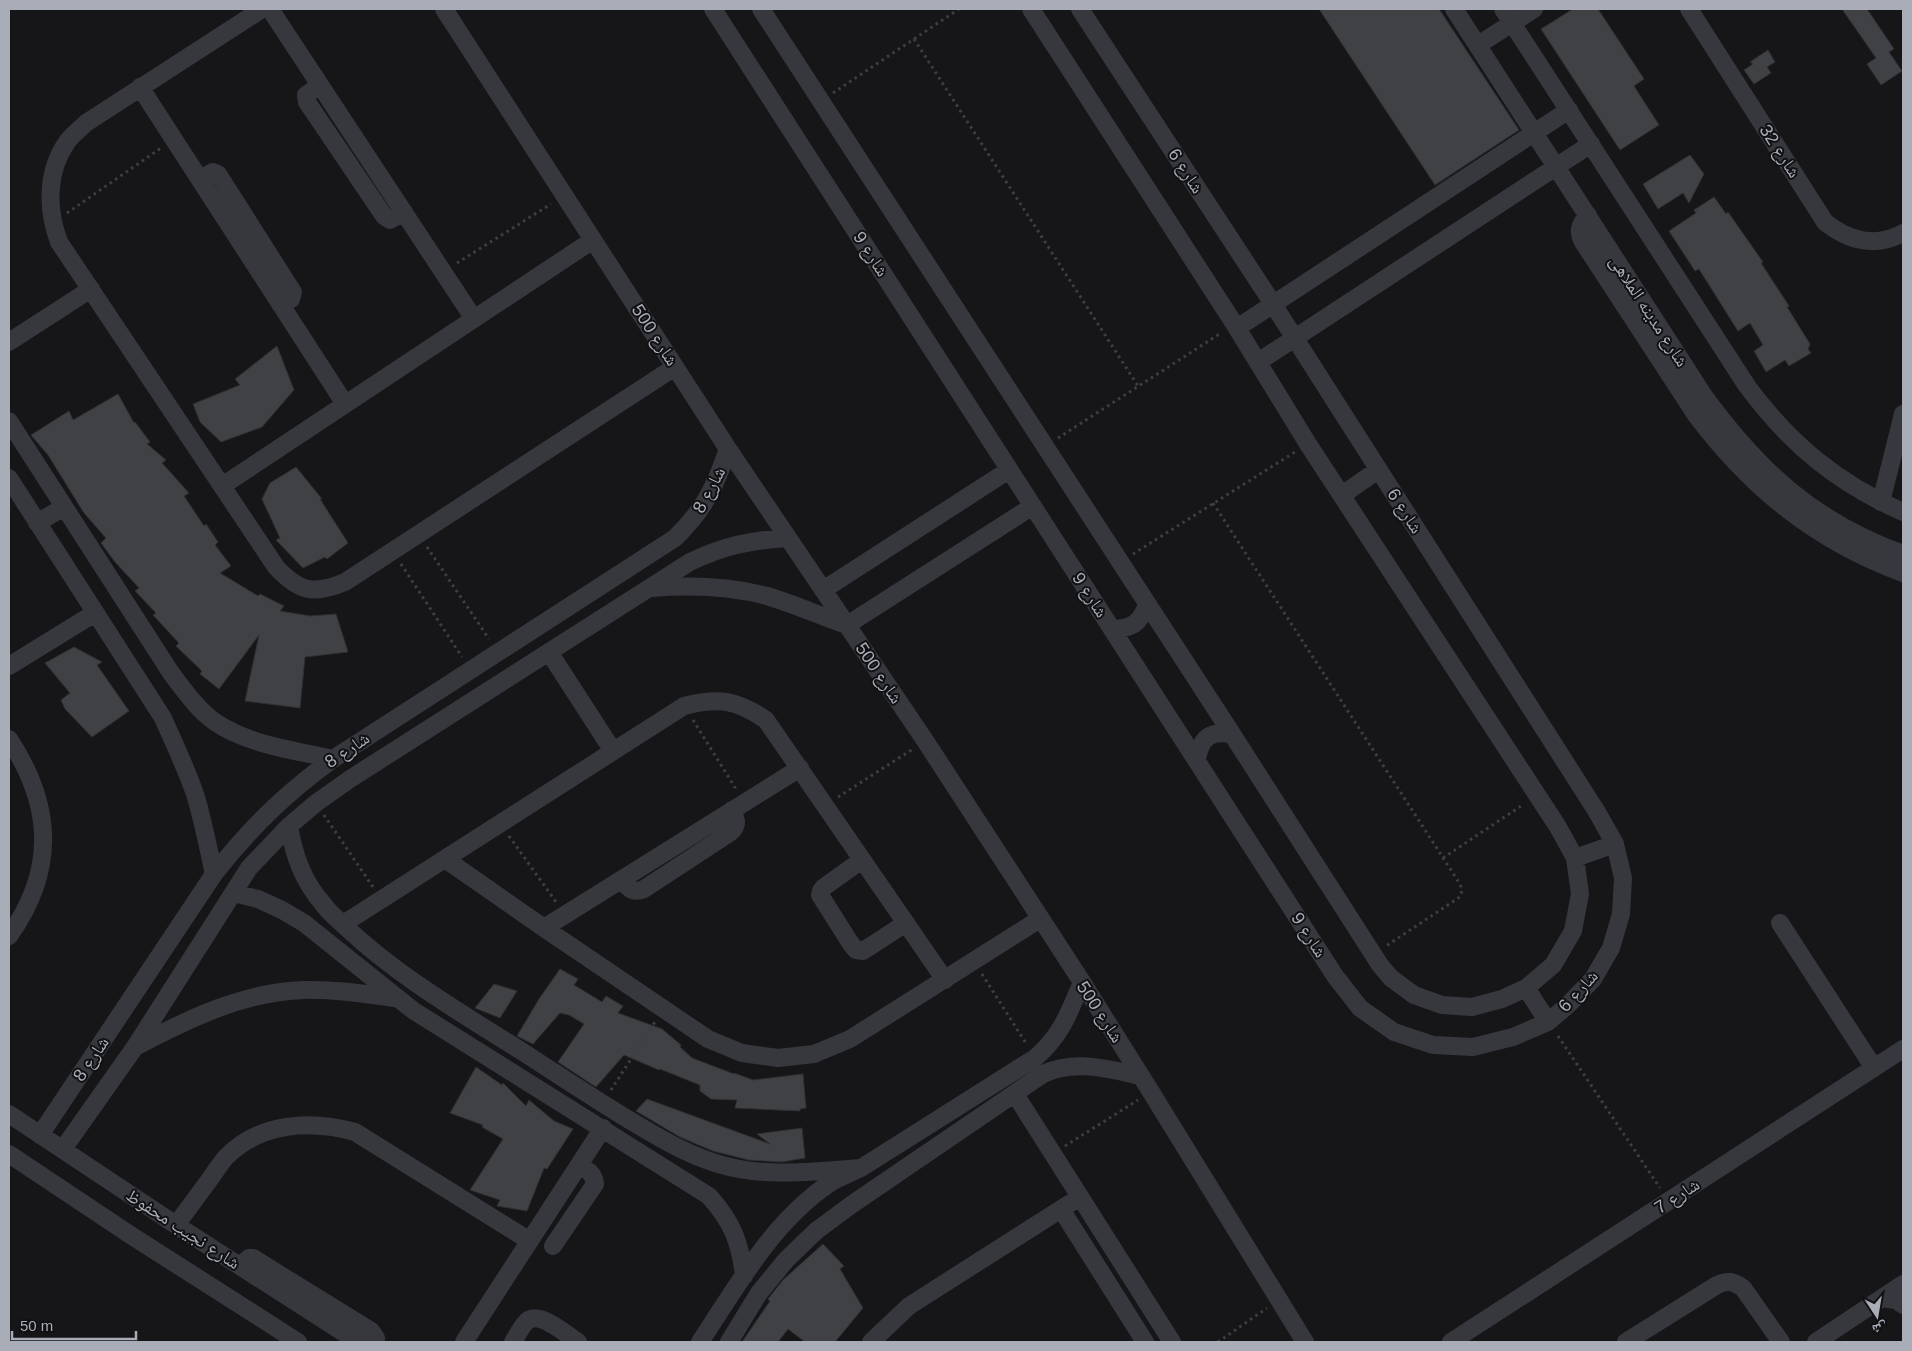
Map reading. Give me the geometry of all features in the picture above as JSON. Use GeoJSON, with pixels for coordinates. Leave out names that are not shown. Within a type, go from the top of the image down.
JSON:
{"type":"FeatureCollection","features":[{"type":"Feature","properties":{"kind":"street"},"geometry":{"type":"LineString","coordinates":[[262,9],[86,123],[67,143],[54,168],[50,196],[52,223],[59,242],[276,567],[289,581],[307,589],[327,589],[345,582],[675,367]]}},
{"type":"Feature","properties":{"kind":"street"},"geometry":{"type":"LineString","coordinates":[[270,9],[474,319]]}},
{"type":"Feature","properties":{"kind":"street","name":"شارع 500"},"geometry":{"type":"LineString","coordinates":[[444,9],[728,449],[926,742],[1082,982],[1305,1342]]}},
{"type":"Feature","properties":{"kind":"street","name":"شارع 9"},"geometry":{"type":"LineString","coordinates":[[713,9],[1335,976],[1360,1008],[1394,1032],[1433,1045],[1474,1047],[1513,1037],[1548,1022]]}},
{"type":"Feature","properties":{"kind":"street"},"geometry":{"type":"LineString","coordinates":[[760,9],[1232,734],[1380,965],[1391,978],[1414,995],[1442,1005],[1472,1007],[1502,999],[1526,988],[1548,1022]]}},
{"type":"Feature","properties":{"kind":"street","name":"شارع 6"},"geometry":{"type":"LineString","coordinates":[[1031,9],[1236,326],[1308,444],[1537,796],[1575,858],[1580,894],[1573,931],[1553,965],[1526,988]]}},
{"type":"Feature","properties":{"kind":"street","name":"شارع 6"},"geometry":{"type":"LineString","coordinates":[[1080,9],[1273,304],[1597,812],[1615,844],[1623,878],[1621,914],[1611,948],[1593,979],[1568,1005],[1548,1022]]}},
{"type":"Feature","properties":{"kind":"street","name":"شارع مدينه الملاهى"},"geometry":{"type":"LineString","coordinates":[[1454,9],[1704,396],[1730,431],[1758,463],[1791,493],[1831,521],[1875,544],[1903,554]]}},
{"type":"Feature","properties":{"kind":"street"},"geometry":{"type":"LineString","coordinates":[[1478,45],[1508,16],[1534,9]]}},
{"type":"Feature","properties":{"kind":"street","name":"شارع 32"},"geometry":{"type":"LineString","coordinates":[[1689,9],[1825,222],[1836,232],[1850,238],[1865,241],[1881,241],[1903,233]]}},
{"type":"Feature","properties":{"kind":"street"},"geometry":{"type":"LineString","coordinates":[[1508,16],[1747,386],[1765,410],[1785,433],[1822,466],[1855,488],[1903,512]]}},
{"type":"Feature","properties":{"kind":"street"},"geometry":{"type":"LineString","coordinates":[[140,87],[345,404]]}},
{"type":"Feature","properties":{"kind":"street"},"geometry":{"type":"LineString","coordinates":[[1236,326],[1273,304],[1569,110]]}},
{"type":"Feature","properties":{"kind":"street"},"geometry":{"type":"LineString","coordinates":[[1258,362],[1591,144]]}},
{"type":"Feature","properties":{"kind":"street"},"geometry":{"type":"LineString","coordinates":[[1588,215],[1581,222],[1579,228],[1583,242],[1691,408],[1716,441],[1761,489],[1806,524],[1841,546],[1903,573]]}},
{"type":"Feature","properties":{"kind":"street"},"geometry":{"type":"LineString","coordinates":[[222,486],[593,240]]}},
{"type":"Feature","properties":{"kind":"street"},"geometry":{"type":"LineString","coordinates":[[9,342],[91,289]]}},
{"type":"Feature","properties":{"kind":"street"},"geometry":{"type":"LineString","coordinates":[[1881,502],[1903,414]]}},
{"type":"Feature","properties":{"kind":"street"},"geometry":{"type":"LineString","coordinates":[[9,420],[171,673],[191,700],[215,722],[243,737],[333,758]]}},
{"type":"Feature","properties":{"kind":"street","name":"شارع 8"},"geometry":{"type":"LineString","coordinates":[[40,1135],[214,874],[240,841],[268,811],[299,783],[333,758],[675,538],[703,507],[721,470],[728,449]]}},
{"type":"Feature","properties":{"kind":"street"},"geometry":{"type":"LineString","coordinates":[[823,590],[1009,470]]}},
{"type":"Feature","properties":{"kind":"street"},"geometry":{"type":"LineString","coordinates":[[1342,495],[1378,470]]}},
{"type":"Feature","properties":{"kind":"street"},"geometry":{"type":"LineString","coordinates":[[9,478],[163,718],[180,755],[194,794],[206,834],[214,874]]}},
{"type":"Feature","properties":{"kind":"street"},"geometry":{"type":"LineString","coordinates":[[38,523],[64,506]]}},
{"type":"Feature","properties":{"kind":"street"},"geometry":{"type":"LineString","coordinates":[[650,588],[708,586],[737,590],[766,596],[847,625],[1033,506]]}},
{"type":"Feature","properties":{"kind":"street","name":"شارع 8"},"geometry":{"type":"LineString","coordinates":[[63,1149],[135,1047],[249,868],[289,826],[316,803],[403,745],[690,562],[713,551],[737,544],[788,538]]}},
{"type":"Feature","properties":{"kind":"street"},"geometry":{"type":"LineString","coordinates":[[1112,629],[1124,629],[1134,624],[1143,616],[1147,605]]}},
{"type":"Feature","properties":{"kind":"street"},"geometry":{"type":"LineString","coordinates":[[9,666],[95,613]]}},
{"type":"Feature","properties":{"kind":"street"},"geometry":{"type":"LineString","coordinates":[[548,652],[614,751]]}},
{"type":"Feature","properties":{"kind":"street"},"geometry":{"type":"LineString","coordinates":[[324,939],[341,923],[382,900],[684,706],[706,701],[727,701],[748,708],[766,720],[945,980]]}},
{"type":"Feature","properties":{"kind":"street"},"geometry":{"type":"LineString","coordinates":[[388,723],[403,745]]}},
{"type":"Feature","properties":{"kind":"street"},"geometry":{"type":"LineString","coordinates":[[1196,759],[1199,746],[1207,737],[1219,732],[1232,734]]}},
{"type":"Feature","properties":{"kind":"street"},"geometry":{"type":"LineString","coordinates":[[9,739],[29,773],[39,801],[43,831],[42,861],[35,890],[22,918],[9,936]]}},
{"type":"Feature","properties":{"kind":"street"},"geometry":{"type":"LineString","coordinates":[[544,928],[800,768]]}},
{"type":"Feature","properties":{"kind":"street"},"geometry":{"type":"LineString","coordinates":[[289,826],[293,848],[303,876],[324,906],[341,923],[376,954],[409,979],[602,1104],[673,1146],[696,1157],[723,1166],[750,1171],[778,1173],[861,1168]]}},
{"type":"Feature","properties":{"kind":"street"},"geometry":{"type":"LineString","coordinates":[[1575,858],[1615,844]]}},
{"type":"Feature","properties":{"kind":"street"},"geometry":{"type":"LineString","coordinates":[[445,859],[708,1039],[742,1053],[778,1058],[814,1054],[850,1039],[1040,919]]}},
{"type":"Feature","properties":{"kind":"street"},"geometry":{"type":"LineString","coordinates":[[862,860],[824,887],[820,895],[851,944],[856,950],[863,951],[906,923]]}},
{"type":"Feature","properties":{"kind":"street"},"geometry":{"type":"LineString","coordinates":[[234,893],[258,899],[304,923],[396,998],[709,1196],[724,1213],[735,1232],[742,1254],[744,1276]]}},
{"type":"Feature","properties":{"kind":"street"},"geometry":{"type":"LineString","coordinates":[[1780,923],[1874,1068]]}},
{"type":"Feature","properties":{"kind":"street"},"geometry":{"type":"LineString","coordinates":[[700,1342],[762,1249],[805,1202],[831,1183],[861,1168],[1039,1054],[1055,1039],[1064,1024],[1082,982]]}},
{"type":"Feature","properties":{"kind":"street"},"geometry":{"type":"LineString","coordinates":[[135,1047],[175,1026],[216,1008],[259,996],[303,990],[348,992],[396,998]]}},
{"type":"Feature","properties":{"kind":"street","name":"شارع 7"},"geometry":{"type":"LineString","coordinates":[[1451,1342],[1903,1049]]}},
{"type":"Feature","properties":{"kind":"street"},"geometry":{"type":"LineString","coordinates":[[1039,1054],[1055,1068]]}},
{"type":"Feature","properties":{"kind":"street"},"geometry":{"type":"LineString","coordinates":[[729,1342],[760,1293],[786,1260],[816,1231],[850,1205],[1033,1081],[1055,1068],[1073,1065],[1092,1066],[1141,1076]]}},
{"type":"Feature","properties":{"kind":"street"},"geometry":{"type":"LineString","coordinates":[[572,1109],[584,1092]]}},
{"type":"Feature","properties":{"kind":"street"},"geometry":{"type":"LineString","coordinates":[[1015,1094],[1172,1342]]}},
{"type":"Feature","properties":{"kind":"street","name":"شارع نجيب محفوظ"},"geometry":{"type":"LineString","coordinates":[[9,1114],[350,1340]]}},
{"type":"Feature","properties":{"kind":"street"},"geometry":{"type":"LineString","coordinates":[[176,1225],[226,1158],[244,1143],[265,1133],[287,1126],[310,1124],[333,1126],[355,1132],[530,1241]]}},
{"type":"Feature","properties":{"kind":"street"},"geometry":{"type":"LineString","coordinates":[[464,1342],[603,1128]]}},
{"type":"Feature","properties":{"kind":"street"},"geometry":{"type":"LineString","coordinates":[[661,1165],[673,1146]]}},
{"type":"Feature","properties":{"kind":"street","name":"شارع نجيب محفوظ"},"geometry":{"type":"LineString","coordinates":[[9,1154],[140,1242],[298,1342]]}},
{"type":"Feature","properties":{"kind":"street"},"geometry":{"type":"LineString","coordinates":[[554,1246],[595,1184],[591,1172],[579,1165]]}},
{"type":"Feature","properties":{"kind":"street"},"geometry":{"type":"LineString","coordinates":[[871,1342],[909,1306],[1080,1197]]}},
{"type":"Feature","properties":{"kind":"street"},"geometry":{"type":"LineString","coordinates":[[1061,1209],[1146,1342]]}},
{"type":"Feature","properties":{"kind":"street"},"geometry":{"type":"LineString","coordinates":[[240,1266],[249,1258],[253,1258],[374,1333],[375,1342]]}},
{"type":"Feature","properties":{"kind":"street"},"geometry":{"type":"LineString","coordinates":[[1626,1342],[1726,1281],[1735,1282],[1743,1288],[1781,1342]]}},
{"type":"Feature","properties":{"kind":"street"},"geometry":{"type":"LineString","coordinates":[[1816,1342],[1903,1284]]}},
{"type":"Feature","properties":{"kind":"street"},"geometry":{"type":"LineString","coordinates":[[1882,1298],[1896,1300],[1903,1305]]}},
{"type":"Feature","properties":{"kind":"street"},"geometry":{"type":"LineString","coordinates":[[513,1342],[526,1321],[535,1317],[544,1320],[578,1342]]}},
{"type":"Feature","properties":{"kind":"path"},"geometry":{"type":"LineString","coordinates":[[820,101],[959,9]]}},
{"type":"Feature","properties":{"kind":"path"},"geometry":{"type":"LineString","coordinates":[[914,39],[1138,386]]}},
{"type":"Feature","properties":{"kind":"path"},"geometry":{"type":"LineString","coordinates":[[52,223],[174,139]]}},
{"type":"Feature","properties":{"kind":"path"},"geometry":{"type":"LineString","coordinates":[[443,272],[564,195]]}},
{"type":"Feature","properties":{"kind":"path"},"geometry":{"type":"LineString","coordinates":[[1045,446],[1236,326]]}},
{"type":"Feature","properties":{"kind":"path"},"geometry":{"type":"LineString","coordinates":[[1120,562],[1308,444]]}},
{"type":"Feature","properties":{"kind":"path"},"geometry":{"type":"LineString","coordinates":[[1213,503],[1460,884],[1462,890],[1460,897],[1373,954]]}},
{"type":"Feature","properties":{"kind":"path"},"geometry":{"type":"LineString","coordinates":[[418,534],[498,652]]}},
{"type":"Feature","properties":{"kind":"path"},"geometry":{"type":"LineString","coordinates":[[392,551],[471,670]]}},
{"type":"Feature","properties":{"kind":"path"},"geometry":{"type":"LineString","coordinates":[[684,706],[738,806]]}},
{"type":"Feature","properties":{"kind":"path"},"geometry":{"type":"LineString","coordinates":[[825,805],[926,742]]}},
{"type":"Feature","properties":{"kind":"path"},"geometry":{"type":"LineString","coordinates":[[1444,858],[1537,796]]}},
{"type":"Feature","properties":{"kind":"path"},"geometry":{"type":"LineString","coordinates":[[316,803],[382,900]]}},
{"type":"Feature","properties":{"kind":"path"},"geometry":{"type":"LineString","coordinates":[[500,824],[565,915]]}},
{"type":"Feature","properties":{"kind":"path"},"geometry":{"type":"LineString","coordinates":[[974,962],[1039,1054]]}},
{"type":"Feature","properties":{"kind":"path"},"geometry":{"type":"LineString","coordinates":[[602,1104],[663,1009]]}},
{"type":"Feature","properties":{"kind":"path"},"geometry":{"type":"LineString","coordinates":[[1548,1022],[1668,1201]]}},
{"type":"Feature","properties":{"kind":"path"},"geometry":{"type":"LineString","coordinates":[[1053,1153],[1151,1092]]}},
{"type":"Feature","properties":{"kind":"path"},"geometry":{"type":"LineString","coordinates":[[1218,1342],[1278,1300]]}},
{"type":"Feature","properties":{"kind":"building"},"geometry":{"type":"Polygon","coordinates":[[[1319,9],[1439,9],[1519,130],[1435,185],[1319,9]]]}},
{"type":"Feature","properties":{"kind":"building"},"geometry":{"type":"Polygon","coordinates":[[[1573,9],[1598,9],[1644,79],[1634,86],[1659,125],[1620,150],[1541,29],[1573,9]]]}},
{"type":"Feature","properties":{"kind":"building"},"geometry":{"type":"Polygon","coordinates":[[[1842,9],[1867,9],[1894,49],[1889,52],[1902,71],[1881,85],[1867,64],[1876,58],[1842,9]]]}},
{"type":"Feature","properties":{"kind":"building"},"geometry":{"type":"Polygon","coordinates":[[[1768,50],[1775,62],[1767,67],[1771,73],[1754,84],[1744,70],[1753,64],[1750,62],[1768,50]]]}},
{"type":"Feature","properties":{"kind":"building"},"geometry":{"type":"Polygon","coordinates":[[[1690,155],[1704,174],[1689,203],[1683,193],[1658,209],[1643,184],[1690,155]]]}},
{"type":"Feature","properties":{"kind":"building"},"geometry":{"type":"Polygon","coordinates":[[[1714,197],[1726,214],[1728,212],[1763,262],[1761,263],[1789,306],[1787,307],[1810,344],[1808,349],[1811,353],[1789,366],[1785,360],[1766,372],[1754,351],[1763,345],[1750,323],[1738,331],[1699,269],[1695,271],[1669,231],[1696,213],[1694,210],[1714,197]]]}},
{"type":"Feature","properties":{"kind":"building"},"geometry":{"type":"Polygon","coordinates":[[[277,346],[294,390],[262,427],[221,442],[200,422],[193,404],[240,385],[235,379],[277,346]]]}},
{"type":"Feature","properties":{"kind":"building"},"geometry":{"type":"Polygon","coordinates":[[[118,394],[134,423],[150,442],[147,444],[166,460],[162,463],[189,493],[184,496],[204,526],[206,524],[218,542],[215,545],[231,566],[220,573],[258,596],[260,594],[284,606],[280,611],[310,616],[336,614],[348,652],[305,657],[300,708],[245,701],[259,635],[219,689],[200,674],[202,671],[176,646],[179,643],[153,615],[156,613],[135,591],[139,588],[115,562],[101,543],[106,538],[84,513],[48,455],[31,435],[69,411],[73,420],[118,394]]]}},
{"type":"Feature","properties":{"kind":"building"},"geometry":{"type":"Polygon","coordinates":[[[296,467],[322,499],[320,499],[348,543],[327,559],[325,557],[303,568],[276,540],[280,538],[262,499],[270,483],[296,467]]]}},
{"type":"Feature","properties":{"kind":"building"},"geometry":{"type":"Polygon","coordinates":[[[74,647],[102,662],[97,665],[129,711],[92,737],[65,709],[61,700],[70,693],[45,663],[74,647]]]}},
{"type":"Feature","properties":{"kind":"building"},"geometry":{"type":"Polygon","coordinates":[[[560,969],[578,979],[574,985],[602,1002],[606,996],[623,1006],[618,1013],[662,1029],[681,1045],[680,1047],[692,1058],[753,1080],[803,1074],[806,1108],[800,1109],[800,1111],[735,1108],[737,1100],[711,1099],[700,1091],[700,1085],[624,1055],[596,1087],[558,1062],[584,1024],[569,1015],[560,1013],[533,1044],[517,1036],[560,969]]]}},
{"type":"Feature","properties":{"kind":"building"},"geometry":{"type":"Polygon","coordinates":[[[494,984],[517,991],[500,1018],[475,1008],[494,984]]]}},
{"type":"Feature","properties":{"kind":"building"},"geometry":{"type":"Polygon","coordinates":[[[476,1067],[502,1085],[503,1083],[526,1106],[529,1100],[554,1121],[573,1129],[547,1169],[544,1168],[527,1211],[497,1206],[500,1200],[470,1190],[503,1139],[482,1127],[483,1125],[450,1113],[476,1067]]]}},
{"type":"Feature","properties":{"kind":"building"},"geometry":{"type":"Polygon","coordinates":[[[647,1099],[770,1144],[757,1134],[802,1128],[805,1158],[782,1162],[749,1160],[713,1151],[680,1137],[636,1111],[647,1099]]]}},
{"type":"Feature","properties":{"kind":"building"},"geometry":{"type":"Polygon","coordinates":[[[823,1244],[844,1266],[840,1269],[863,1308],[835,1342],[805,1342],[788,1329],[778,1342],[742,1342],[770,1301],[768,1299],[783,1280],[823,1244]]]}}]}
